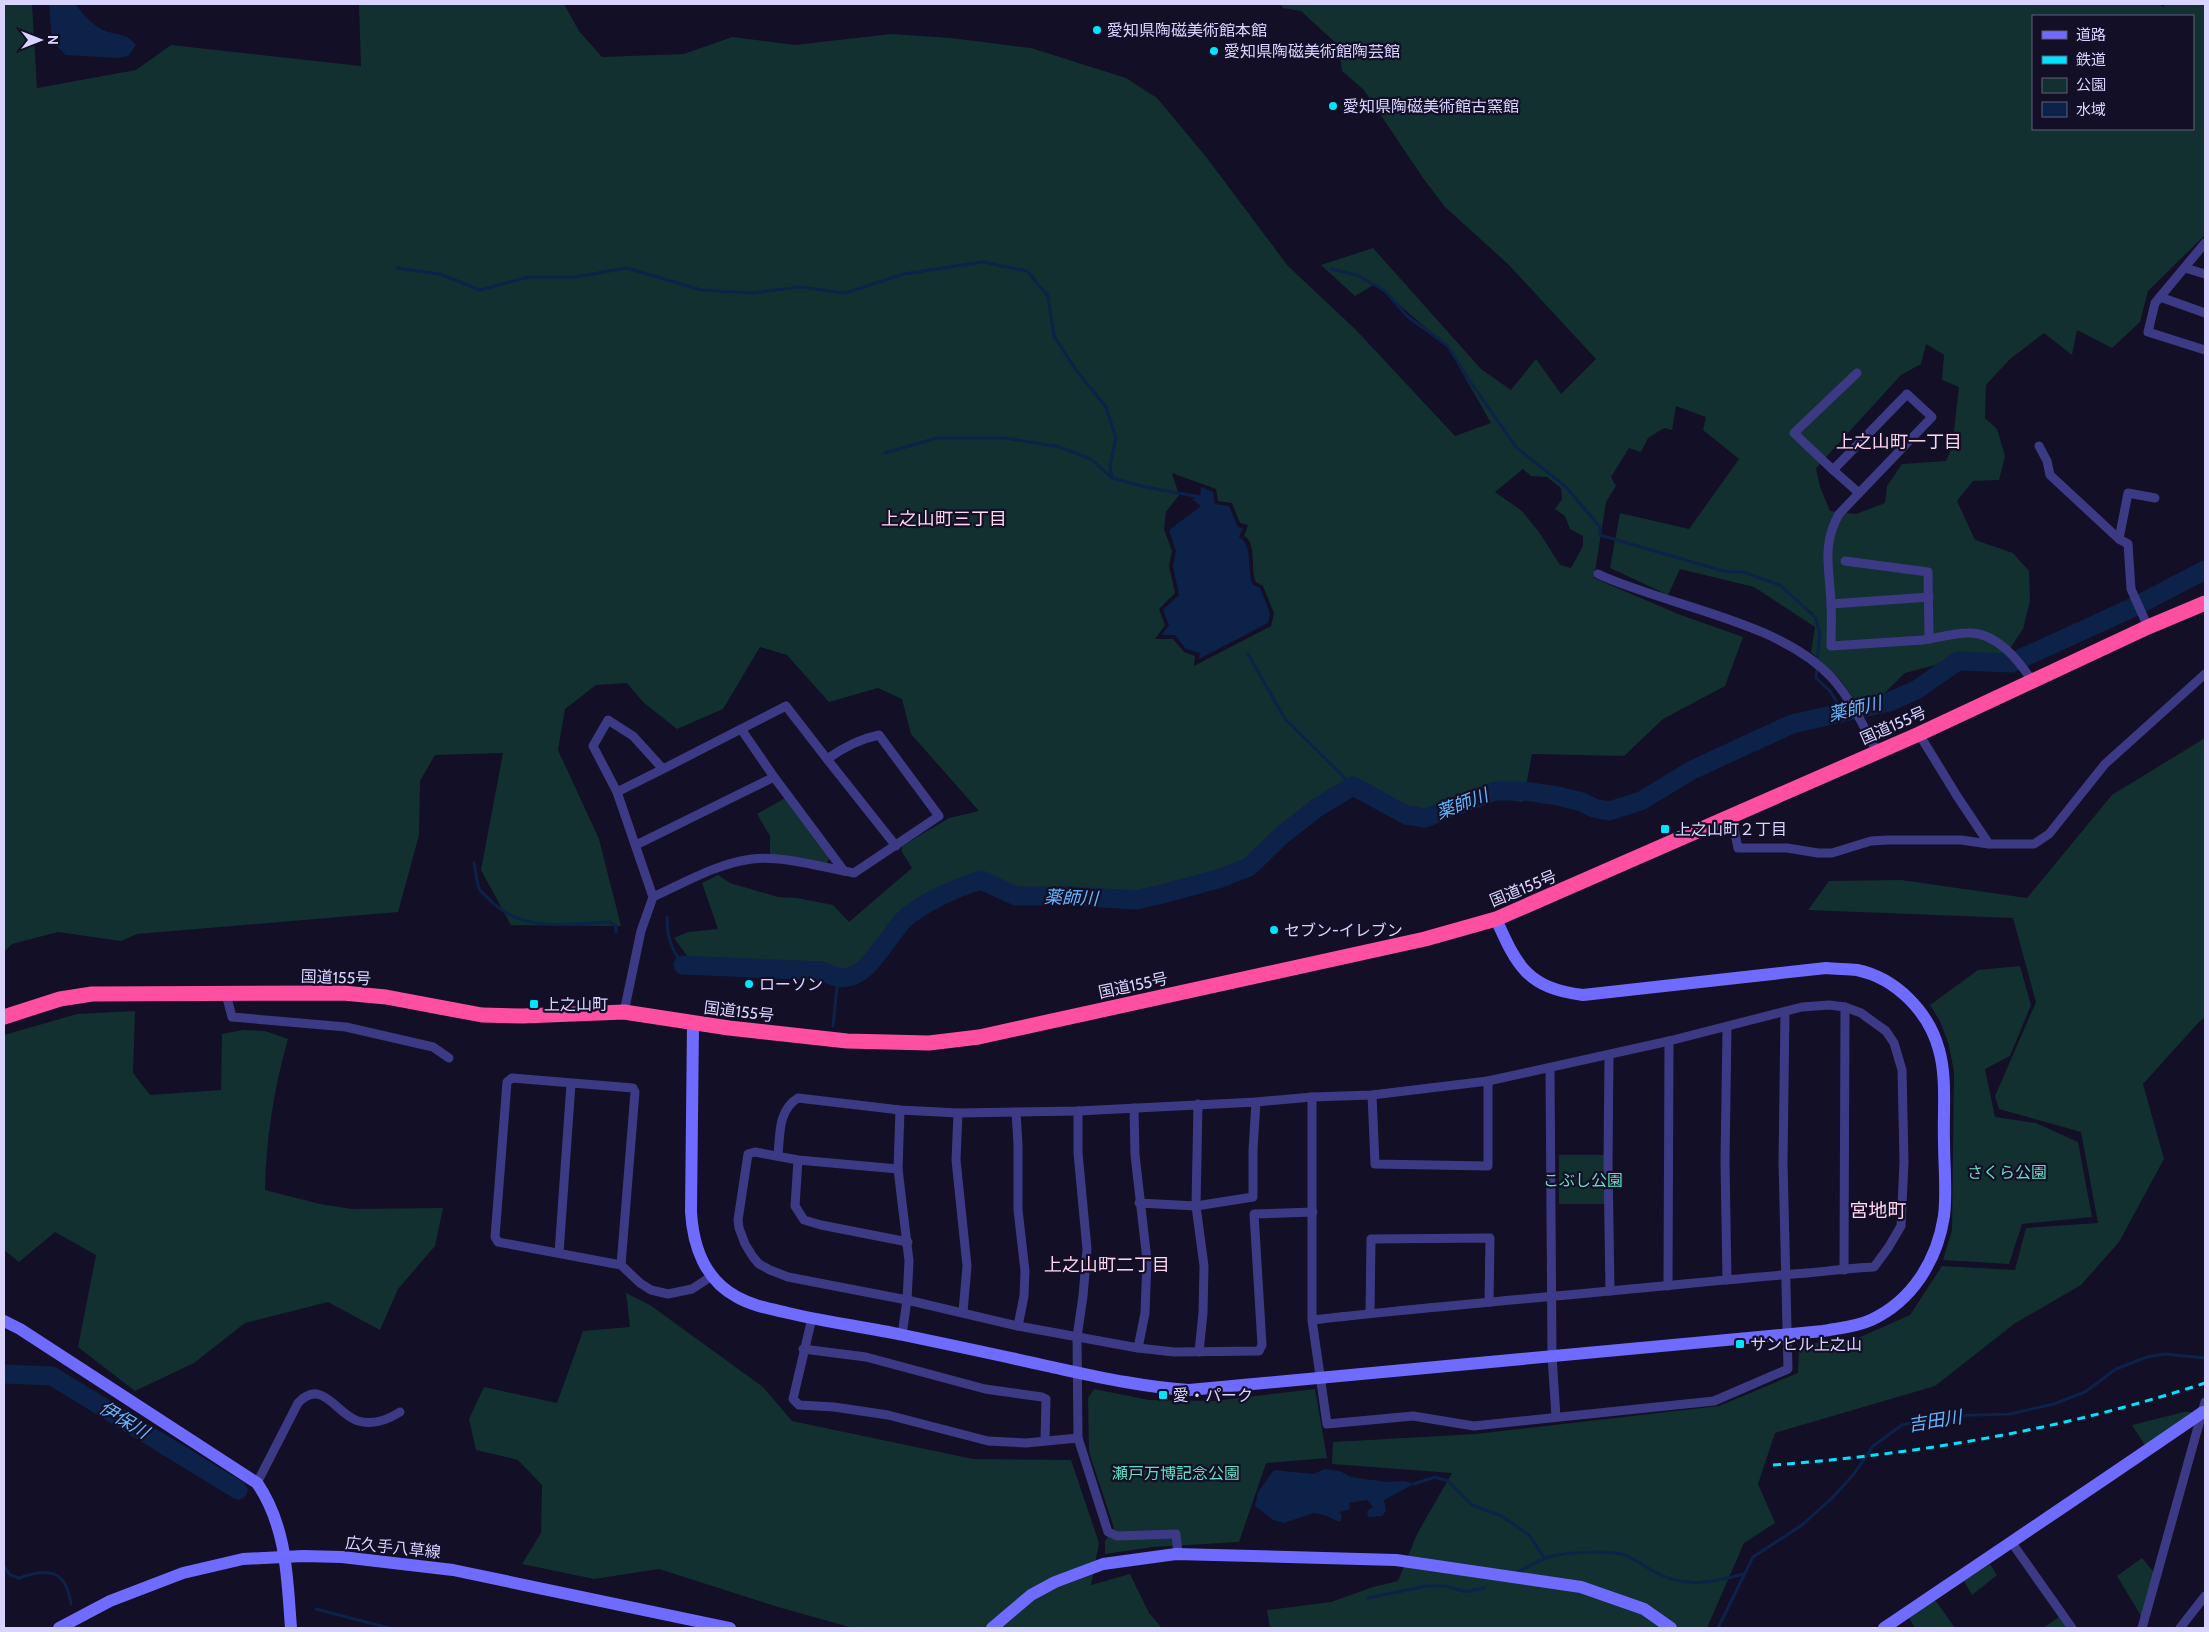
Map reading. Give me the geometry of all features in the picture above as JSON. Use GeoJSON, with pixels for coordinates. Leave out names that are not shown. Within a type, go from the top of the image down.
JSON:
{"type":"FeatureCollection","features":[{"type":"Feature","properties":{"kind":"highway","name":"国道155号"},"geometry":{"type":"LineString","coordinates":[[4,1017],[60,999],[92,994],[344,993],[386,997],[482,1015],[523,1016],[624,1012],[692,1023],[847,1041],[929,1043],[965,1039],[1425,938],[1496,919],[1919,734],[2148,627],[2205,603]]}},
{"type":"Feature","properties":{"kind":"street"},"geometry":{"type":"LineString","coordinates":[[2205,243],[2155,304],[2148,332],[2205,350]]}},
{"type":"Feature","properties":{"kind":"street"},"geometry":{"type":"LineString","coordinates":[[2185,268],[2205,274]]}},
{"type":"Feature","properties":{"kind":"street"},"geometry":{"type":"LineString","coordinates":[[2160,298],[2205,313]]}},
{"type":"Feature","properties":{"kind":"street"},"geometry":{"type":"LineString","coordinates":[[1857,373],[1794,433],[1859,493]]}},
{"type":"Feature","properties":{"kind":"street"},"geometry":{"type":"LineString","coordinates":[[1833,470],[1907,394],[1932,417],[1838,514],[1831,528],[1827,566],[1831,604],[1831,646],[1929,639],[1970,633],[1989,638],[2002,645],[2016,657],[2033,682]]}},
{"type":"Feature","properties":{"kind":"street"},"geometry":{"type":"LineString","coordinates":[[2039,446],[2047,461],[2050,475],[2119,539],[2128,544],[2131,589],[2148,627]]}},
{"type":"Feature","properties":{"kind":"street"},"geometry":{"type":"LineString","coordinates":[[2119,539],[2128,493],[2154,498]]}},
{"type":"Feature","properties":{"kind":"street"},"geometry":{"type":"LineString","coordinates":[[1846,561],[1928,572],[1929,639]]}},
{"type":"Feature","properties":{"kind":"street"},"geometry":{"type":"LineString","coordinates":[[1598,574],[1619,584],[1701,610],[1762,633],[1805,655],[1830,676],[1853,705],[1877,752]]}},
{"type":"Feature","properties":{"kind":"street"},"geometry":{"type":"LineString","coordinates":[[1831,604],[1929,597]]}},
{"type":"Feature","properties":{"kind":"street"},"geometry":{"type":"LineString","coordinates":[[1731,815],[1738,848],[1787,848],[1818,853],[1832,853],[1871,841],[1888,840],[1961,840],[1989,844],[2034,844],[2049,834],[2106,764],[2205,674]]}},
{"type":"Feature","properties":{"kind":"street"},"geometry":{"type":"LineString","coordinates":[[617,792],[786,706],[896,846]]}},
{"type":"Feature","properties":{"kind":"street"},"geometry":{"type":"LineString","coordinates":[[624,1012],[637,947],[653,897],[617,792],[593,746],[608,720],[633,736],[663,769]]}},
{"type":"Feature","properties":{"kind":"street"},"geometry":{"type":"LineString","coordinates":[[741,728],[844,871]]}},
{"type":"Feature","properties":{"kind":"street"},"geometry":{"type":"LineString","coordinates":[[1919,734],[1956,796],[1989,844]]}},
{"type":"Feature","properties":{"kind":"street"},"geometry":{"type":"LineString","coordinates":[[653,897],[728,864],[754,858],[789,861],[854,873],[939,816],[879,735],[861,738],[827,759]]}},
{"type":"Feature","properties":{"kind":"street"},"geometry":{"type":"LineString","coordinates":[[636,846],[774,776]]}},
{"type":"Feature","properties":{"kind":"street"},"geometry":{"type":"LineString","coordinates":[[692,1023],[692,1234],[701,1260],[712,1276],[737,1297],[762,1307],[812,1318],[1153,1388],[1189,1390],[1787,1335],[1855,1326],[1871,1320],[1900,1302],[1919,1281],[1932,1258],[1944,1215],[1943,1089],[1940,1051],[1930,1028],[1916,1005],[1878,977],[1856,970],[1826,968],[1582,995],[1564,992],[1542,985],[1524,971],[1511,951],[1496,919]]}},
{"type":"Feature","properties":{"kind":"street"},"geometry":{"type":"LineString","coordinates":[[226,994],[232,1016],[346,1027],[433,1047],[450,1058]]}},
{"type":"Feature","properties":{"kind":"street"},"geometry":{"type":"LineString","coordinates":[[778,1155],[782,1118],[789,1106],[798,1098],[900,1110],[1016,1112],[1078,1111],[1372,1095],[1488,1081],[1669,1041],[1811,1006],[1829,1005],[1845,1007],[1871,1020],[1886,1031],[1894,1044],[1902,1070],[1904,1162],[1901,1226],[1874,1267],[1552,1298],[1370,1313],[1312,1320]]}},
{"type":"Feature","properties":{"kind":"street"},"geometry":{"type":"LineString","coordinates":[[1844,1270],[1845,1007]]}},
{"type":"Feature","properties":{"kind":"street"},"geometry":{"type":"LineString","coordinates":[[1312,1097],[1312,1320],[1326,1424],[1413,1416],[1474,1426],[1714,1401],[1788,1369],[1784,1275],[1785,1012]]}},
{"type":"Feature","properties":{"kind":"street"},"geometry":{"type":"LineString","coordinates":[[1727,1027],[1725,1161],[1727,1280]]}},
{"type":"Feature","properties":{"kind":"street"},"geometry":{"type":"LineString","coordinates":[[1668,1286],[1669,1041]]}},
{"type":"Feature","properties":{"kind":"street"},"geometry":{"type":"LineString","coordinates":[[1609,1054],[1610,1291]]}},
{"type":"Feature","properties":{"kind":"street"},"geometry":{"type":"LineString","coordinates":[[1550,1068],[1552,1356],[1556,1417]]}},
{"type":"Feature","properties":{"kind":"street"},"geometry":{"type":"LineString","coordinates":[[621,1265],[635,1092],[633,1088],[512,1078],[507,1082],[494,1236],[498,1242],[621,1265],[646,1287],[668,1294],[692,1289],[712,1276]]}},
{"type":"Feature","properties":{"kind":"street"},"geometry":{"type":"LineString","coordinates":[[1372,1095],[1375,1164],[1488,1166],[1488,1081]]}},
{"type":"Feature","properties":{"kind":"street"},"geometry":{"type":"LineString","coordinates":[[559,1253],[571,1084]]}},
{"type":"Feature","properties":{"kind":"street"},"geometry":{"type":"LineString","coordinates":[[1139,1204],[1196,1206],[1253,1196],[1256,1102]]}},
{"type":"Feature","properties":{"kind":"street"},"geometry":{"type":"LineString","coordinates":[[1198,1104],[1196,1206],[1204,1266],[1204,1312],[1199,1352]]}},
{"type":"Feature","properties":{"kind":"street"},"geometry":{"type":"LineString","coordinates":[[1134,1108],[1139,1204],[1147,1260],[1145,1312],[1138,1348]]}},
{"type":"Feature","properties":{"kind":"street"},"geometry":{"type":"LineString","coordinates":[[900,1110],[898,1169],[908,1242],[907,1300],[902,1335]]}},
{"type":"Feature","properties":{"kind":"street"},"geometry":{"type":"LineString","coordinates":[[1078,1111],[1078,1153],[1085,1214],[1087,1260],[1077,1337],[1079,1373],[1078,1438],[1108,1532],[1117,1536],[1176,1534],[1178,1554]]}},
{"type":"Feature","properties":{"kind":"street"},"geometry":{"type":"LineString","coordinates":[[958,1112],[956,1160],[967,1266],[963,1312]]}},
{"type":"Feature","properties":{"kind":"street"},"geometry":{"type":"LineString","coordinates":[[1016,1112],[1018,1210],[1025,1270],[1024,1296],[1018,1326]]}},
{"type":"Feature","properties":{"kind":"street"},"geometry":{"type":"LineString","coordinates":[[898,1169],[798,1160],[755,1152],[748,1154],[738,1220],[745,1244],[759,1264],[788,1277],[907,1300],[1018,1326],[1138,1348],[1199,1352],[1259,1351],[1262,1345],[1254,1214],[1313,1212]]}},
{"type":"Feature","properties":{"kind":"street"},"geometry":{"type":"LineString","coordinates":[[798,1160],[795,1206],[804,1220],[908,1242]]}},
{"type":"Feature","properties":{"kind":"street"},"geometry":{"type":"LineString","coordinates":[[1370,1313],[1371,1239],[1490,1238],[1489,1302]]}},
{"type":"Feature","properties":{"kind":"street"},"geometry":{"type":"LineString","coordinates":[[812,1318],[803,1349],[793,1398],[799,1405],[834,1407],[888,1415],[988,1441],[1026,1443],[1078,1438]]}},
{"type":"Feature","properties":{"kind":"street"},"geometry":{"type":"LineString","coordinates":[[4,1321],[20,1329],[257,1483],[266,1496],[282,1534],[291,1628]]}},
{"type":"Feature","properties":{"kind":"street"},"geometry":{"type":"LineString","coordinates":[[803,1349],[866,1357],[985,1388],[1042,1397],[1046,1399],[1045,1440]]}},
{"type":"Feature","properties":{"kind":"street"},"geometry":{"type":"LineString","coordinates":[[257,1483],[298,1403],[306,1395],[314,1393],[324,1396],[348,1416],[357,1420],[379,1422],[400,1412]]}},
{"type":"Feature","properties":{"kind":"street"},"geometry":{"type":"LineString","coordinates":[[1884,1628],[1992,1554],[2012,1543],[2204,1408]]}},
{"type":"Feature","properties":{"kind":"street"},"geometry":{"type":"LineString","coordinates":[[2142,1628],[2204,1408]]}},
{"type":"Feature","properties":{"kind":"street"},"geometry":{"type":"LineString","coordinates":[[2012,1543],[2072,1628]]}},
{"type":"Feature","properties":{"kind":"street"},"geometry":{"type":"LineString","coordinates":[[992,1628],[1031,1595],[1055,1582],[1103,1564],[1178,1554],[1396,1560],[1581,1587],[1644,1609],[1671,1628]]}},
{"type":"Feature","properties":{"kind":"street","name":"広久手八草線"},"geometry":{"type":"LineString","coordinates":[[59,1628],[110,1601],[183,1573],[243,1559],[285,1556],[342,1556],[453,1570],[730,1628]]}},
{"type":"Feature","properties":{"kind":"street"},"geometry":{"type":"LineString","coordinates":[[2180,1628],[2205,1596]]}},
{"type":"Feature","properties":{"kind":"green space"},"geometry":{"type":"Polygon","coordinates":[[[4,4],[32,4],[37,88],[136,70],[171,45],[361,66],[359,4],[564,4],[579,31],[602,57],[684,54],[732,37],[795,45],[891,34],[951,38],[1031,48],[1126,78],[1157,98],[1207,158],[1288,266],[1356,330],[1455,436],[1491,423],[1447,346],[1375,284],[1355,296],[1321,265],[1373,248],[1481,369],[1511,390],[1536,359],[1561,394],[1596,359],[1508,264],[1445,207],[1423,178],[1364,90],[1342,71],[1339,46],[1301,11],[1283,8],[1280,4],[2160,4],[2164,8],[2164,4],[2205,4],[2205,235],[2148,291],[2140,322],[2112,348],[2077,330],[2072,355],[2044,333],[2010,359],[1986,385],[1985,418],[1997,429],[2005,456],[1999,480],[1973,481],[1957,501],[1975,540],[2013,553],[2029,571],[2030,601],[2023,629],[2003,659],[1962,658],[1905,673],[1864,713],[1841,681],[1811,652],[1815,627],[1754,587],[1680,569],[1668,595],[1610,568],[1620,513],[1689,529],[1739,459],[1703,430],[1706,417],[1676,406],[1672,430],[1664,428],[1648,438],[1641,452],[1629,448],[1611,477],[1616,486],[1606,502],[1594,578],[1678,614],[1743,637],[1725,686],[1663,719],[1624,756],[1532,754],[1523,802],[1500,799],[1437,823],[1403,808],[1354,782],[1316,800],[1252,858],[1223,872],[1139,893],[1112,894],[1019,893],[983,875],[949,885],[895,922],[861,966],[834,985],[810,977],[794,964],[690,960],[674,938],[688,932],[718,929],[702,883],[718,875],[730,883],[778,897],[797,898],[833,905],[849,922],[912,868],[902,852],[902,846],[949,818],[979,811],[911,734],[902,699],[878,688],[829,702],[787,655],[760,647],[723,709],[677,729],[643,702],[627,683],[596,685],[565,709],[558,750],[599,839],[621,926],[511,925],[481,870],[503,753],[435,755],[420,781],[419,835],[398,912],[137,934],[121,941],[58,932],[12,944],[4,952],[4,4]],[[1926,344],[1921,364],[1901,375],[1816,468],[1820,487],[1830,511],[1856,514],[1885,503],[1887,486],[1902,464],[1946,461],[1952,447],[1959,387],[1942,380],[1944,355],[1926,344]],[[1523,469],[1495,492],[1522,511],[1539,532],[1560,565],[1571,568],[1583,546],[1583,536],[1570,529],[1565,516],[1555,509],[1562,499],[1561,488],[1547,477],[1531,476],[1523,469]],[[1172,473],[1179,495],[1166,512],[1164,529],[1172,551],[1169,566],[1175,593],[1159,609],[1165,625],[1155,639],[1173,639],[1184,652],[1195,656],[1194,666],[1271,626],[1274,613],[1263,586],[1256,582],[1254,577],[1251,544],[1244,536],[1248,525],[1240,523],[1232,503],[1218,501],[1216,489],[1172,473]]]}},
{"type":"Feature","properties":{"kind":"green space"},"geometry":{"type":"Polygon","coordinates":[[[2205,738],[2205,1017],[2143,1084],[2164,1159],[2119,1242],[2081,1285],[2014,1324],[1935,1386],[1775,1433],[1758,1484],[1775,1523],[1744,1543],[1707,1628],[1270,1628],[1267,1610],[1331,1602],[1373,1587],[1398,1581],[1417,1534],[1452,1473],[1332,1464],[1333,1442],[1476,1434],[1719,1406],[1798,1373],[1799,1345],[1858,1338],[1910,1315],[1942,1266],[2015,1270],[2026,1228],[2098,1223],[2081,1132],[1999,1109],[1995,1096],[2036,1002],[2013,918],[1808,910],[1829,881],[1901,880],[2027,898],[2112,795],[2205,738]]]}},
{"type":"Feature","properties":{"kind":"green space"},"geometry":{"type":"Polygon","coordinates":[[[785,798],[831,856],[826,864],[770,856],[770,836],[757,814],[785,798]]]}},
{"type":"Feature","properties":{"kind":"green space","name":"さくら公園"},"geometry":{"type":"Polygon","coordinates":[[[2020,966],[2031,1005],[2010,1056],[1985,1069],[1995,1117],[2036,1123],[2078,1142],[2092,1217],[2022,1224],[2009,1264],[1943,1260],[1952,1230],[1954,1072],[1949,1045],[1940,1021],[1930,1005],[1978,970],[2020,966]]]}},
{"type":"Feature","properties":{"kind":"green space"},"geometry":{"type":"Polygon","coordinates":[[[135,1011],[133,1073],[150,1095],[221,1090],[222,1034],[243,1030],[265,1031],[288,1039],[272,1114],[265,1190],[320,1204],[352,1209],[443,1208],[435,1246],[398,1289],[380,1330],[328,1302],[245,1323],[194,1363],[135,1391],[78,1347],[96,1255],[55,1232],[19,1262],[4,1250],[4,1035],[77,1014],[135,1011]]]}},
{"type":"Feature","properties":{"kind":"green space","name":"こぶし公園"},"geometry":{"type":"Polygon","coordinates":[[[1559,1155],[1608,1155],[1607,1204],[1559,1204],[1559,1155]]]}},
{"type":"Feature","properties":{"kind":"green space"},"geometry":{"type":"Polygon","coordinates":[[[626,1293],[650,1305],[763,1387],[792,1421],[973,1459],[1071,1460],[1099,1543],[1091,1585],[1130,1574],[1149,1613],[1162,1628],[853,1628],[778,1607],[659,1569],[594,1579],[522,1564],[541,1533],[542,1485],[518,1460],[476,1450],[469,1419],[484,1387],[557,1403],[583,1331],[630,1327],[626,1293]]]}},
{"type":"Feature","properties":{"kind":"green space","name":"瀬戸万博記念公園"},"geometry":{"type":"Polygon","coordinates":[[[1094,1389],[1149,1400],[1214,1401],[1315,1389],[1327,1458],[1266,1463],[1239,1542],[1153,1547],[1105,1554],[1105,1541],[1114,1528],[1089,1452],[1088,1398],[1094,1389]]]}},
{"type":"Feature","properties":{"kind":"green space"},"geometry":{"type":"Polygon","coordinates":[[[2184,1412],[2203,1412],[2148,1450],[2132,1425],[2184,1412]]]}},
{"type":"Feature","properties":{"kind":"green space"},"geometry":{"type":"Polygon","coordinates":[[[2142,1558],[2157,1576],[2144,1621],[2117,1576],[2142,1558]]]}},
{"type":"Feature","properties":{"kind":"green space"},"geometry":{"type":"Polygon","coordinates":[[[1990,1564],[1997,1575],[1972,1595],[1964,1581],[1990,1564]]]}},
{"type":"Feature","properties":{"kind":"green space"},"geometry":{"type":"Polygon","coordinates":[[[1935,1600],[1955,1628],[1915,1628],[1909,1618],[1935,1600]]]}},
{"type":"Feature","properties":{"kind":"green space"},"geometry":{"type":"Polygon","coordinates":[[[2062,1615],[2072,1628],[2043,1628],[2062,1615]]]}},
{"type":"Feature","properties":{"kind":"water"},"geometry":{"type":"Polygon","coordinates":[[[49,4],[75,4],[86,18],[97,27],[124,36],[136,45],[128,56],[118,58],[66,55],[52,41],[49,4]]]}},
{"type":"Feature","properties":{"kind":"water"},"geometry":{"type":"Polygon","coordinates":[[[1201,487],[1213,492],[1215,504],[1229,506],[1238,527],[1243,528],[1239,537],[1247,546],[1251,579],[1253,585],[1260,588],[1270,613],[1268,623],[1199,659],[1200,653],[1186,649],[1175,635],[1162,635],[1169,625],[1163,610],[1179,595],[1173,566],[1176,551],[1169,530],[1201,506],[1192,499],[1200,497],[1201,487]]]}},
{"type":"Feature","properties":{"kind":"water"},"geometry":{"type":"Polygon","coordinates":[[[1325,1469],[1340,1471],[1351,1477],[1387,1482],[1405,1481],[1414,1484],[1384,1500],[1386,1511],[1382,1516],[1368,1517],[1367,1511],[1373,1507],[1367,1500],[1349,1503],[1350,1509],[1340,1512],[1342,1517],[1340,1522],[1314,1513],[1284,1523],[1273,1520],[1255,1506],[1258,1492],[1274,1470],[1313,1474],[1325,1469]]]}},
{"type":"Feature","properties":{"kind":"waterway"},"geometry":{"type":"LineString","coordinates":[[397,268],[440,274],[480,290],[529,277],[575,277],[627,268],[701,290],[753,293],[799,287],[845,293],[904,274],[983,262],[1027,271],[1048,296],[1054,336],[1076,370],[1106,407],[1116,438],[1110,466],[1112,478],[1146,487],[1200,497]]}},
{"type":"Feature","properties":{"kind":"waterway"},"geometry":{"type":"LineString","coordinates":[[1331,269],[1357,275],[1385,291],[1407,316],[1448,346],[1469,380],[1516,447],[1566,487],[1600,527],[1600,535],[1723,571],[1743,572],[1780,585],[1815,617],[1820,633],[1817,662]]}},
{"type":"Feature","properties":{"kind":"waterway"},"geometry":{"type":"LineString","coordinates":[[885,453],[937,438],[1005,438],[1060,447],[1091,459],[1112,478]]}},
{"type":"Feature","properties":{"kind":"waterway","name":"薬師川"},"geometry":{"type":"LineString","coordinates":[[683,965],[822,971],[837,977],[848,977],[859,973],[868,965],[909,915],[944,894],[981,880],[1016,896],[1071,896],[1136,900],[1162,894],[1221,878],[1249,867],[1282,835],[1318,807],[1353,786],[1406,815],[1425,818],[1495,791],[1524,791],[1558,796],[1609,811],[1641,801],[1692,770],[1792,724],[1889,702],[1916,690],[1958,661],[2011,663],[2134,607],[2205,570]]}},
{"type":"Feature","properties":{"kind":"waterway"},"geometry":{"type":"LineString","coordinates":[[1248,654],[1285,719],[1353,786]]}},
{"type":"Feature","properties":{"kind":"waterway"},"geometry":{"type":"LineString","coordinates":[[1817,668],[1816,678],[1830,691],[1843,712]]}},
{"type":"Feature","properties":{"kind":"waterway"},"geometry":{"type":"LineString","coordinates":[[474,863],[480,890],[503,911],[517,918],[532,922],[563,925],[610,922],[616,926],[616,932]]}},
{"type":"Feature","properties":{"kind":"waterway"},"geometry":{"type":"LineString","coordinates":[[667,917],[670,942],[675,954],[683,965]]}},
{"type":"Feature","properties":{"kind":"waterway"},"geometry":{"type":"LineString","coordinates":[[833,1026],[838,977]]}},
{"type":"Feature","properties":{"kind":"waterway","name":"吉田川"},"geometry":{"type":"LineString","coordinates":[[1718,1628],[1753,1557],[1802,1525],[1832,1498],[1854,1474],[1873,1446],[1902,1425],[1942,1416],[2010,1414],[2054,1404],[2085,1392],[2116,1369],[2147,1357],[2164,1354],[2205,1358]]}},
{"type":"Feature","properties":{"kind":"waterway","name":"伊保川"},"geometry":{"type":"LineString","coordinates":[[4,1374],[52,1376],[238,1490]]}},
{"type":"Feature","properties":{"kind":"waterway"},"geometry":{"type":"LineString","coordinates":[[1414,1484],[1435,1477],[1448,1481],[1472,1505],[1502,1516],[1529,1535],[1545,1559]]}},
{"type":"Feature","properties":{"kind":"waterway"},"geometry":{"type":"LineString","coordinates":[[1517,1572],[1552,1556],[1568,1553],[1599,1552],[1625,1555],[1655,1572],[1677,1581],[1710,1581],[1744,1574]]}},
{"type":"Feature","properties":{"kind":"waterway"},"geometry":{"type":"LineString","coordinates":[[4,1566],[10,1575],[19,1578],[47,1572],[54,1574],[65,1584],[71,1604]]}},
{"type":"Feature","properties":{"kind":"waterway"},"geometry":{"type":"LineString","coordinates":[[1368,1598],[1426,1586],[1446,1586],[1466,1592],[1484,1588]]}},
{"type":"Feature","properties":{"kind":"waterway"},"geometry":{"type":"LineString","coordinates":[[316,1609],[389,1628]]}},
{"type":"Feature","properties":{"kind":"railway"},"geometry":{"type":"LineString","coordinates":[[1773,1465],[1883,1454],[1992,1437],[2099,1414],[2205,1383]]}},
{"type":"Feature","properties":{"kind":"place","name":"愛知県陶磁美術館本館"},"geometry":{"type":"Point","coordinates":[1097,30]}},
{"type":"Feature","properties":{"kind":"place","name":"愛知県陶磁美術館陶芸館"},"geometry":{"type":"Point","coordinates":[1214,51]}},
{"type":"Feature","properties":{"kind":"place","name":"愛知県陶磁美術館古窯館"},"geometry":{"type":"Point","coordinates":[1333,106]}},
{"type":"Feature","properties":{"kind":"place","name":"上之山町２丁目"},"geometry":{"type":"Point","coordinates":[1665,829]}},
{"type":"Feature","properties":{"kind":"place","name":"セブン-イレブン"},"geometry":{"type":"Point","coordinates":[1274,930]}},
{"type":"Feature","properties":{"kind":"place","name":"ローソン"},"geometry":{"type":"Point","coordinates":[749,984]}},
{"type":"Feature","properties":{"kind":"place","name":"上之山町"},"geometry":{"type":"Point","coordinates":[534,1004]}},
{"type":"Feature","properties":{"kind":"place","name":"サンヒル上之山"},"geometry":{"type":"Point","coordinates":[1740,1344]}},
{"type":"Feature","properties":{"kind":"place","name":"愛・パーク"},"geometry":{"type":"Point","coordinates":[1163,1395]}},
{"type":"Feature","properties":{"kind":"district","name":"上之山町一丁目"},"geometry":{"type":"Point","coordinates":[1899,442]}},
{"type":"Feature","properties":{"kind":"district","name":"上之山町三丁目"},"geometry":{"type":"Point","coordinates":[944,519]}},
{"type":"Feature","properties":{"kind":"district","name":"宮地町"},"geometry":{"type":"Point","coordinates":[1878,1210]}},
{"type":"Feature","properties":{"kind":"district","name":"上之山町二丁目"},"geometry":{"type":"Point","coordinates":[1107,1265]}}]}
